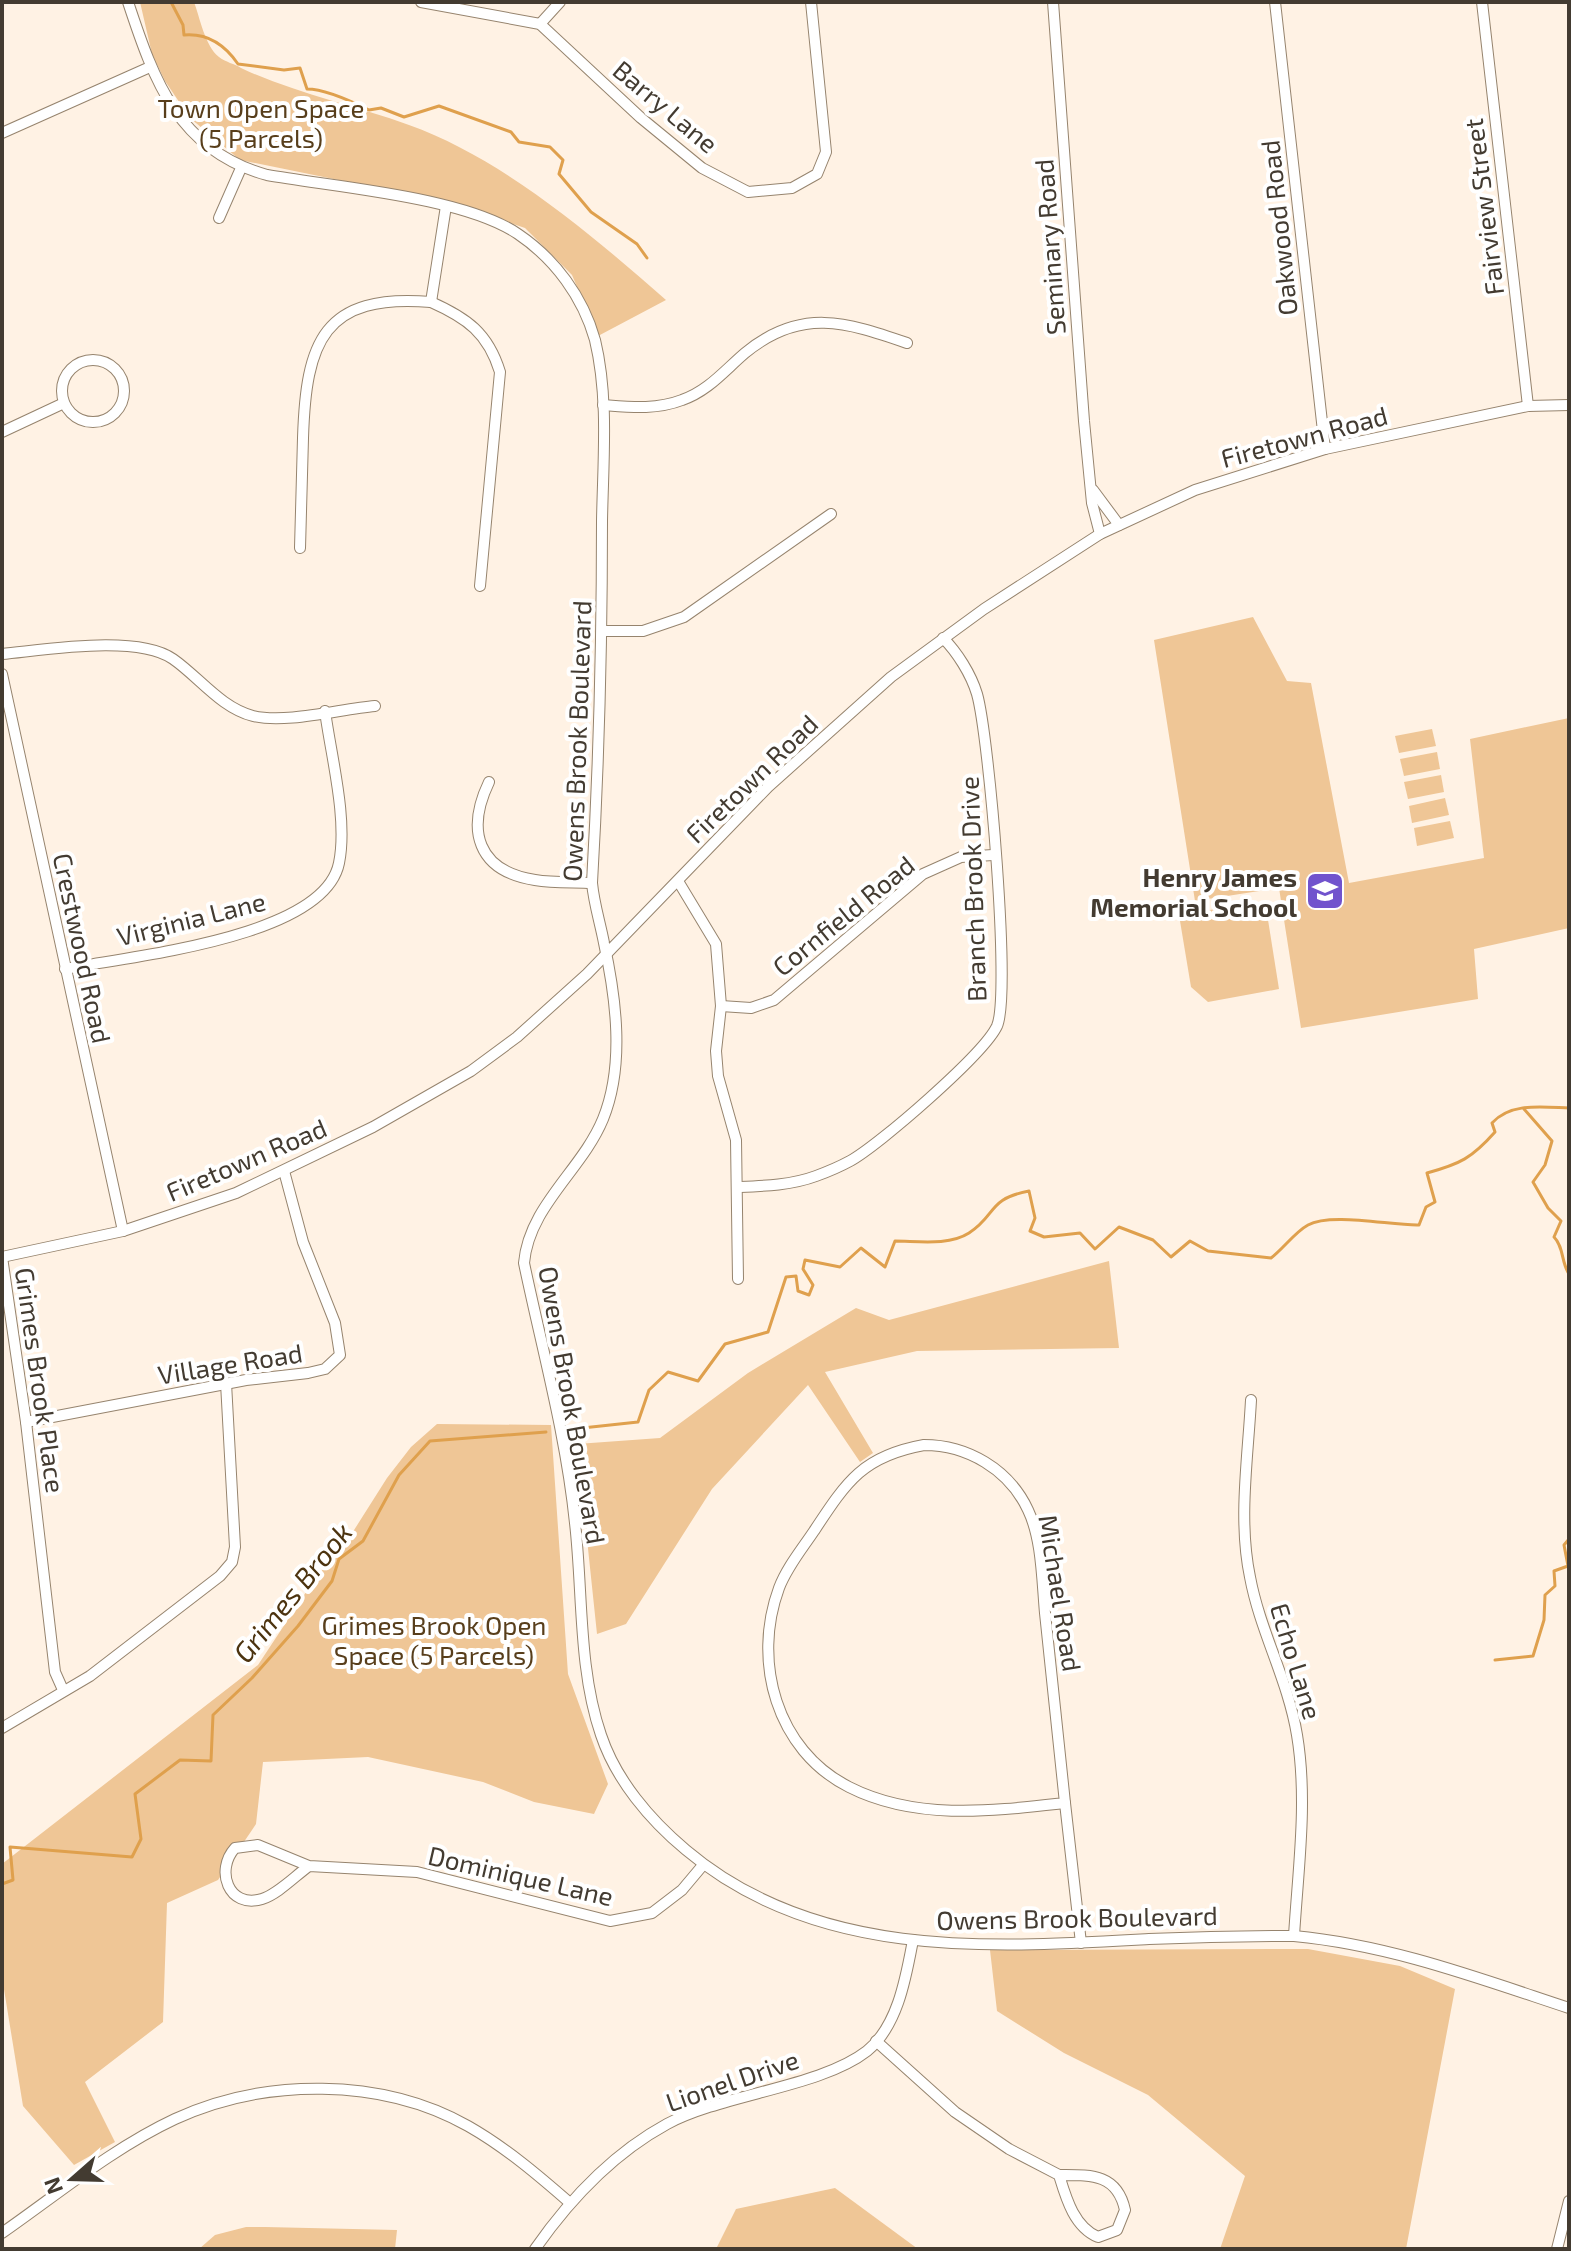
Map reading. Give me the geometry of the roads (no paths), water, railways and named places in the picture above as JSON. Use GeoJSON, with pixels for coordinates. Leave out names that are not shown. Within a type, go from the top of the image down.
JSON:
{"type":"FeatureCollection","features":[{"type":"Feature","properties":{"kind":"street","name":"Owens Brook Boulevard"},"geometry":{"type":"LineString","coordinates":[[128,2],[150,67],[173,110],[216,154],[241,168],[446,206],[490,219],[518,234],[566,279],[582,305],[594,337],[601,367],[603,405],[602,631],[592,883],[594,907],[606,952],[616,1047],[604,1118],[590,1144],[539,1218],[525,1247],[524,1263],[568,1472],[588,1681],[600,1733],[613,1763],[661,1829],[724,1880],[789,1910],[849,1931],[955,1946],[1294,1936],[1350,1941],[1405,1955],[1569,2008]]}},
{"type":"Feature","properties":{"kind":"street"},"geometry":{"type":"LineString","coordinates":[[421,2],[540,24],[560,2]]}},
{"type":"Feature","properties":{"kind":"street","name":"Barry Lane"},"geometry":{"type":"LineString","coordinates":[[540,24],[641,118],[702,168],[748,192],[792,188],[817,174],[826,152],[811,2]]}},
{"type":"Feature","properties":{"kind":"street","name":"Seminary Road"},"geometry":{"type":"LineString","coordinates":[[1053,2],[1076,319],[1092,488],[1100,534]]}},
{"type":"Feature","properties":{"kind":"street","name":"Oakwood Road"},"geometry":{"type":"LineString","coordinates":[[1275,2],[1325,449]]}},
{"type":"Feature","properties":{"kind":"street","name":"Fairview Street"},"geometry":{"type":"LineString","coordinates":[[1482,2],[1528,406]]}},
{"type":"Feature","properties":{"kind":"street"},"geometry":{"type":"LineString","coordinates":[[2,133],[150,67]]}},
{"type":"Feature","properties":{"kind":"street"},"geometry":{"type":"LineString","coordinates":[[219,218],[241,168]]}},
{"type":"Feature","properties":{"kind":"street"},"geometry":{"type":"LineString","coordinates":[[431,302],[446,206]]}},
{"type":"Feature","properties":{"kind":"street"},"geometry":{"type":"LineString","coordinates":[[300,548],[304,405],[312,354],[333,324],[350,311],[393,299],[431,302],[474,325],[488,341],[500,372],[480,586]]}},
{"type":"Feature","properties":{"kind":"street"},"geometry":{"type":"LineString","coordinates":[[603,405],[645,408],[685,399],[713,384],[760,343],[789,328],[810,323],[848,323],[907,343]]}},
{"type":"Feature","properties":{"kind":"street"},"geometry":{"type":"LineString","coordinates":[[83,361],[104,362],[120,374],[124,384],[122,404],[108,419],[88,422],[70,412],[64,403],[62,393],[67,373],[83,361]]}},
{"type":"Feature","properties":{"kind":"street"},"geometry":{"type":"LineString","coordinates":[[2,432],[64,403]]}},
{"type":"Feature","properties":{"kind":"street","name":"Firetown Road"},"geometry":{"type":"LineString","coordinates":[[2,1257],[123,1231],[236,1193],[373,1127],[471,1071],[542,1016],[768,787],[891,677],[943,638],[1100,534],[1195,490],[1325,449],[1528,406],[1569,405]]}},
{"type":"Feature","properties":{"kind":"street"},"geometry":{"type":"LineString","coordinates":[[1092,488],[1119,525]]}},
{"type":"Feature","properties":{"kind":"street"},"geometry":{"type":"LineString","coordinates":[[602,631],[643,631],[684,617],[831,514]]}},
{"type":"Feature","properties":{"kind":"street","name":"Branch Brook Drive"},"geometry":{"type":"LineString","coordinates":[[739,1187],[815,1177],[851,1161],[982,1046],[997,1026],[1001,1002],[990,775],[976,692],[962,663],[943,638]]}},
{"type":"Feature","properties":{"kind":"street"},"geometry":{"type":"LineString","coordinates":[[2,654],[61,648],[143,649],[169,657],[229,706],[250,715],[279,718],[375,706]]}},
{"type":"Feature","properties":{"kind":"street","name":"Crestwood Road"},"geometry":{"type":"LineString","coordinates":[[2,674],[123,1231]]}},
{"type":"Feature","properties":{"kind":"street","name":"Virginia Lane"},"geometry":{"type":"LineString","coordinates":[[65,969],[243,932],[295,914],[321,897],[336,875],[342,848],[325,711]]}},
{"type":"Feature","properties":{"kind":"street"},"geometry":{"type":"LineString","coordinates":[[489,782],[476,811],[479,842],[488,856],[517,876],[592,883]]}},
{"type":"Feature","properties":{"kind":"street","name":"Cornfield Road"},"geometry":{"type":"LineString","coordinates":[[721,1006],[751,1008],[774,1000],[923,874],[961,857],[993,855]]}},
{"type":"Feature","properties":{"kind":"street"},"geometry":{"type":"LineString","coordinates":[[678,881],[716,944],[721,1006],[716,1051],[718,1076],[736,1140],[738,1279]]}},
{"type":"Feature","properties":{"kind":"street","name":"Village Road"},"geometry":{"type":"LineString","coordinates":[[26,1422],[226,1383],[308,1373],[325,1369],[340,1355],[335,1323],[303,1242],[284,1171]]}},
{"type":"Feature","properties":{"kind":"street","name":"Grimes Brook Place"},"geometry":{"type":"LineString","coordinates":[[2,1257],[26,1422],[55,1672],[63,1690]]}},
{"type":"Feature","properties":{"kind":"street"},"geometry":{"type":"LineString","coordinates":[[2,1728],[29,1715],[63,1690],[90,1676],[220,1576],[232,1562],[234,1525],[226,1383]]}},
{"type":"Feature","properties":{"kind":"street","name":"Echo Lane"},"geometry":{"type":"LineString","coordinates":[[1251,1400],[1246,1555],[1257,1604],[1291,1708],[1300,1764],[1303,1805],[1294,1936]]}},
{"type":"Feature","properties":{"kind":"street","name":"Michael Road"},"geometry":{"type":"LineString","coordinates":[[1065,1803],[965,1812],[893,1802],[867,1795],[838,1780],[811,1758],[789,1729],[778,1707],[768,1665],[774,1606],[789,1569],[843,1489],[876,1458],[924,1445],[947,1445],[986,1462],[1016,1488],[1029,1512],[1042,1582],[1081,1943]]}},
{"type":"Feature","properties":{"kind":"street","name":"Dominique Lane"},"geometry":{"type":"LineString","coordinates":[[309,1866],[265,1898],[252,1900],[232,1892],[225,1882],[223,1868],[235,1848],[246,1844],[258,1845],[309,1866],[417,1872],[610,1921],[652,1913],[682,1890],[703,1865]]}},
{"type":"Feature","properties":{"kind":"street","name":"Lionel Drive"},"geometry":{"type":"LineString","coordinates":[[535,2249],[570,2203],[619,2154],[669,2123],[719,2103],[842,2065],[867,2051],[893,2014],[905,1980],[913,1940]]}},
{"type":"Feature","properties":{"kind":"street"},"geometry":{"type":"LineString","coordinates":[[876,2041],[955,2112],[1009,2149],[1059,2175],[1102,2176],[1112,2183],[1125,2210],[1117,2230],[1098,2237],[1088,2233],[1072,2210],[1059,2175]]}},
{"type":"Feature","properties":{"kind":"street"},"geometry":{"type":"LineString","coordinates":[[2,2233],[131,2143],[173,2120],[237,2097],[300,2089],[350,2091],[401,2099],[439,2112],[468,2126],[533,2170],[570,2203]]}},
{"type":"Feature","properties":{"kind":"street"},"geometry":{"type":"LineString","coordinates":[[1557,2249],[1569,2201]]}},
{"type":"Feature","properties":{"kind":"waterway"},"geometry":{"type":"LineString","coordinates":[[171,2],[183,25],[184,35],[200,36],[215,42],[238,64],[284,70],[300,68],[307,89],[330,93],[369,110],[381,108],[404,117],[439,106],[511,132],[519,142],[550,147],[563,160],[559,174],[591,212],[637,244],[647,258]]}},
{"type":"Feature","properties":{"kind":"waterway","name":"Grimes Brook"},"geometry":{"type":"LineString","coordinates":[[573,1429],[638,1422],[649,1390],[668,1372],[698,1381],[725,1344],[768,1332],[786,1277],[796,1276],[798,1291],[809,1295],[813,1285],[803,1269],[805,1260],[840,1267],[861,1248],[885,1267],[895,1241],[933,1242],[961,1237],[978,1226],[1006,1198],[1029,1191],[1035,1218],[1030,1231],[1044,1237],[1080,1233],[1095,1249],[1119,1227],[1153,1240],[1171,1257],[1190,1241],[1208,1251],[1271,1258],[1303,1228],[1318,1221],[1419,1225],[1426,1207],[1435,1202],[1427,1173],[1457,1163],[1472,1154],[1495,1132],[1492,1123],[1500,1116],[1528,1107],[1569,1108]]}},
{"type":"Feature","properties":{"kind":"waterway"},"geometry":{"type":"LineString","coordinates":[[1524,1109],[1552,1141],[1545,1165],[1533,1182],[1548,1208],[1561,1221],[1554,1237],[1569,1274]]}},
{"type":"Feature","properties":{"kind":"waterway"},"geometry":{"type":"LineString","coordinates":[[1569,1276],[1569,1301]]}},
{"type":"Feature","properties":{"kind":"waterway","name":"Grimes Brook"},"geometry":{"type":"LineString","coordinates":[[2,1884],[13,1880],[10,1847],[132,1857],[141,1839],[135,1794],[180,1760],[211,1761],[213,1715],[252,1678],[298,1626],[332,1581],[339,1559],[363,1541],[399,1475],[430,1441],[546,1432]]}},
{"type":"Feature","properties":{"kind":"waterway"},"geometry":{"type":"LineString","coordinates":[[1495,1660],[1533,1656],[1544,1620],[1545,1595],[1555,1586],[1554,1571],[1568,1566],[1564,1545],[1569,1539]]}},
{"type":"Feature","properties":{"kind":"place","name":"Henry James Memorial School"},"geometry":{"type":"Point","coordinates":[1325,891]}},
{"type":"Feature","properties":{"kind":"park label","name":"Town Open Space (5 Parcels)"},"geometry":{"type":"Point","coordinates":[261,122]}},
{"type":"Feature","properties":{"kind":"park label","name":"Grimes Brook Open Space (5 Parcels)"},"geometry":{"type":"Point","coordinates":[434,1639]}}]}
